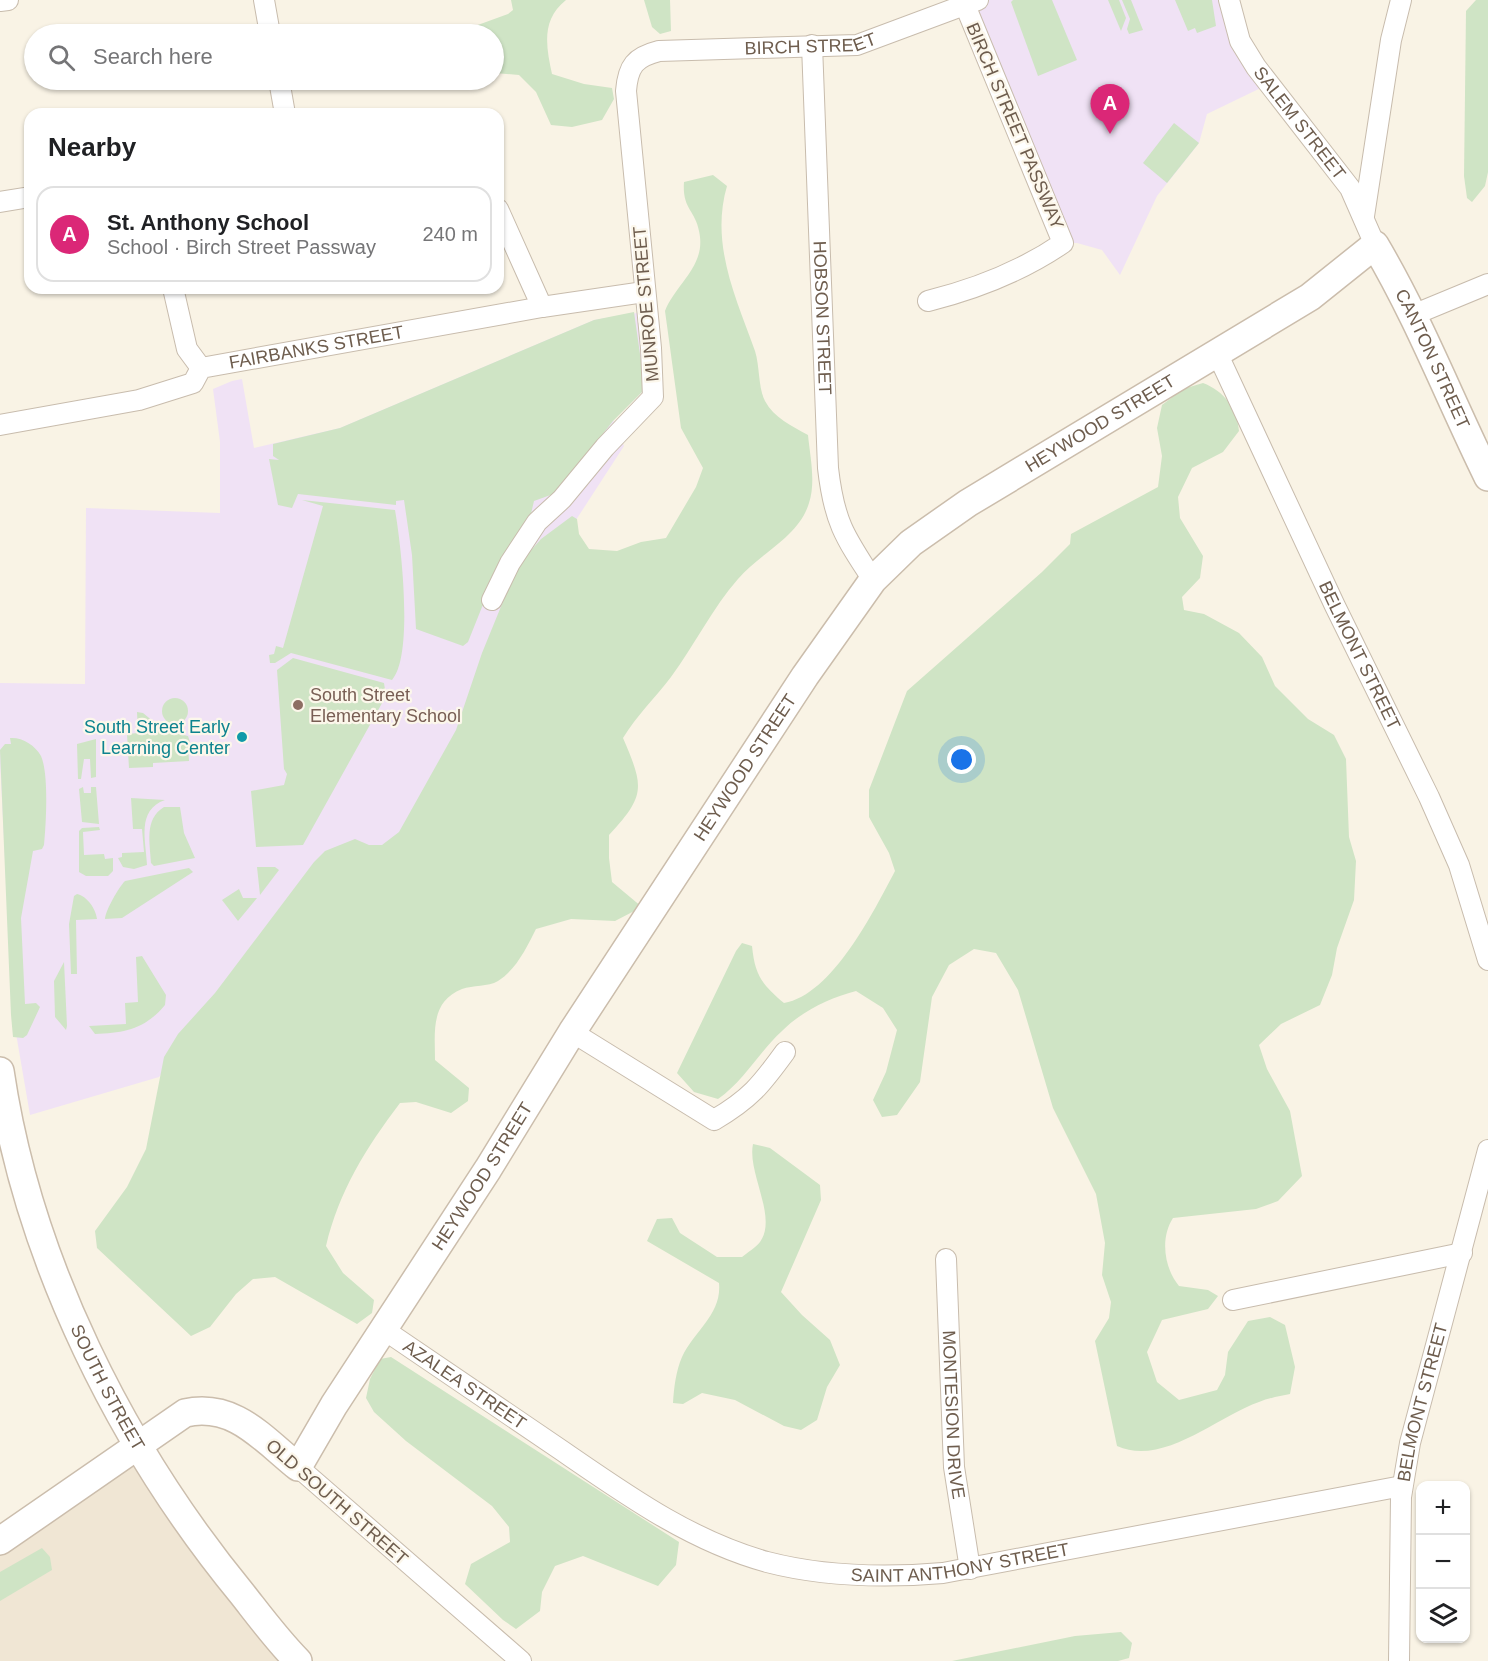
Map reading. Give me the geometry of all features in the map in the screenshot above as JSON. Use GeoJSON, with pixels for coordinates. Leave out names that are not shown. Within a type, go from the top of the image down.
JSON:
{"type":"FeatureCollection","features":[{"type":"Feature","properties":{"kind":"street"},"geometry":{"type":"LineString","coordinates":[[0,1],[8,0]]}},
{"type":"Feature","properties":{"kind":"street"},"geometry":{"type":"LineString","coordinates":[[264,0],[268,24]]}},
{"type":"Feature","properties":{"kind":"street","name":"SALEM STREET"},"geometry":{"type":"LineString","coordinates":[[1229,0],[1240,41],[1256,67],[1350,188],[1375,245]]}},
{"type":"Feature","properties":{"kind":"street"},"geometry":{"type":"LineString","coordinates":[[1364,216],[1391,40],[1401,0]]}},
{"type":"Feature","properties":{"kind":"street","name":"BIRCH STREET"},"geometry":{"type":"LineString","coordinates":[[636,60],[659,51],[812,45],[843,47],[865,44],[971,3]]}},
{"type":"Feature","properties":{"kind":"street","name":"BIRCH STREET PASSWAY"},"geometry":{"type":"LineString","coordinates":[[928,301],[962,293],[996,279],[1063,243],[971,3]]}},
{"type":"Feature","properties":{"kind":"street","name":"HOBSON STREET"},"geometry":{"type":"LineString","coordinates":[[812,45],[828,468],[832,504],[845,538],[873,580]]}},
{"type":"Feature","properties":{"kind":"street","name":"MUNROE STREET"},"geometry":{"type":"LineString","coordinates":[[492,600],[510,563],[537,522],[562,499],[605,447],[651,402],[651,348],[626,91],[628,73],[636,60]]}},
{"type":"Feature","properties":{"kind":"street"},"geometry":{"type":"LineString","coordinates":[[281,90],[284,108]]}},
{"type":"Feature","properties":{"kind":"street"},"geometry":{"type":"LineString","coordinates":[[0,202],[24,198]]}},
{"type":"Feature","properties":{"kind":"street"},"geometry":{"type":"LineString","coordinates":[[504,222],[542,307]]}},
{"type":"Feature","properties":{"kind":"street","name":"HEYWOOD STREET"},"geometry":{"type":"LineString","coordinates":[[298,1467],[383,1329],[488,1169],[572,1032],[805,676],[873,580],[911,543],[968,503],[1218,355],[1310,297],[1375,245]]}},
{"type":"Feature","properties":{"kind":"street","name":"CANTON STREET"},"geometry":{"type":"LineString","coordinates":[[1375,245],[1413,315],[1488,477]]}},
{"type":"Feature","properties":{"kind":"street"},"geometry":{"type":"LineString","coordinates":[[1413,315],[1488,284]]}},
{"type":"Feature","properties":{"kind":"street","name":"FAIRBANKS STREET"},"geometry":{"type":"LineString","coordinates":[[201,368],[542,307],[644,292]]}},
{"type":"Feature","properties":{"kind":"street"},"geometry":{"type":"LineString","coordinates":[[0,425],[139,400],[193,383],[201,368],[187,349],[174,294]]}},
{"type":"Feature","properties":{"kind":"street","name":"BELMONT STREET"},"geometry":{"type":"LineString","coordinates":[[1218,355],[1335,606],[1429,796],[1459,865],[1488,960]]}},
{"type":"Feature","properties":{"kind":"street"},"geometry":{"type":"LineString","coordinates":[[572,1032],[714,1120],[742,1104],[757,1090],[785,1052]]}},
{"type":"Feature","properties":{"kind":"street","name":"SOUTH STREET"},"geometry":{"type":"LineString","coordinates":[[0,1071],[22,1173],[53,1267],[91,1361],[138,1447],[214,1560],[298,1661]]}},
{"type":"Feature","properties":{"kind":"street","name":"BELMONT STREET"},"geometry":{"type":"LineString","coordinates":[[1399,1661],[1402,1486],[1422,1398],[1486,1170],[1488,1150]]}},
{"type":"Feature","properties":{"kind":"street"},"geometry":{"type":"LineString","coordinates":[[1233,1300],[1462,1253]]}},
{"type":"Feature","properties":{"kind":"street","name":"MONTESION DRIVE"},"geometry":{"type":"LineString","coordinates":[[946,1259],[954,1467],[970,1569]]}},
{"type":"Feature","properties":{"kind":"street","name":"AZALEA STREET"},"geometry":{"type":"LineString","coordinates":[[383,1329],[548,1441]]}},
{"type":"Feature","properties":{"kind":"street","name":"OLD SOUTH STREET"},"geometry":{"type":"LineString","coordinates":[[0,1541],[186,1413],[215,1410],[247,1425],[521,1661]]}},
{"type":"Feature","properties":{"kind":"street","name":"SAINT ANTHONY STREET"},"geometry":{"type":"LineString","coordinates":[[548,1441],[622,1492],[683,1529],[766,1562],[810,1571],[854,1576],[899,1577],[970,1569],[1402,1486]]}},
{"type":"Feature","properties":{"kind":"shaded area"},"geometry":{"type":"Polygon","coordinates":[[[978,0],[1229,0],[1269,84],[1207,114],[1199,143],[1157,196],[1120,275],[1102,250],[1077,243],[1063,243],[965,5],[978,0]]]}},
{"type":"Feature","properties":{"kind":"shaded area","name":"South Street Elementary School"},"geometry":{"type":"Polygon","coordinates":[[[637,313],[645,389],[613,420],[624,446],[550,560],[443,1001],[357,1139],[213,1013],[159,1077],[30,1115],[13,1016],[0,762],[0,683],[85,684],[86,508],[220,513],[220,442],[213,389],[232,381],[242,379],[254,448],[340,428],[594,320],[637,313]]]}},
{"type":"Feature","properties":{"kind":"shaded area"},"geometry":{"type":"Polygon","coordinates":[[[137,1447],[298,1661],[0,1661],[0,1541],[137,1447]]]}},
{"type":"Feature","properties":{"kind":"green space"},"geometry":{"type":"Polygon","coordinates":[[[511,0],[566,0],[552,16],[547,34],[552,74],[584,84],[612,88],[614,99],[602,120],[572,127],[551,125],[536,92],[519,75],[504,74],[504,24],[480,24],[513,10],[511,0]]]}},
{"type":"Feature","properties":{"kind":"green space"},"geometry":{"type":"Polygon","coordinates":[[[644,0],[670,0],[671,31],[660,34],[652,27],[644,0]]]}},
{"type":"Feature","properties":{"kind":"green space"},"geometry":{"type":"Polygon","coordinates":[[[1013,0],[1052,0],[1077,60],[1038,76],[1011,2],[1013,0]]]}},
{"type":"Feature","properties":{"kind":"green space"},"geometry":{"type":"Polygon","coordinates":[[[1108,0],[1119,0],[1126,18],[1121,31],[1108,0]]]}},
{"type":"Feature","properties":{"kind":"green space"},"geometry":{"type":"Polygon","coordinates":[[[1122,0],[1131,0],[1143,30],[1129,34],[1127,29],[1130,19],[1122,0]]]}},
{"type":"Feature","properties":{"kind":"green space"},"geometry":{"type":"Polygon","coordinates":[[[1175,0],[1212,0],[1216,26],[1197,33],[1195,28],[1188,31],[1175,0]]]}},
{"type":"Feature","properties":{"kind":"green space"},"geometry":{"type":"Polygon","coordinates":[[[1476,0],[1488,0],[1488,172],[1485,186],[1472,202],[1467,198],[1464,176],[1466,11],[1476,0]]]}},
{"type":"Feature","properties":{"kind":"green space"},"geometry":{"type":"Polygon","coordinates":[[[1174,123],[1199,143],[1167,183],[1143,163],[1174,123]]]}},
{"type":"Feature","properties":{"kind":"green space"},"geometry":{"type":"Polygon","coordinates":[[[713,175],[727,186],[723,208],[723,250],[733,291],[755,351],[763,395],[769,407],[778,417],[808,435],[812,486],[809,503],[797,526],[738,579],[671,677],[623,738],[635,768],[638,790],[630,810],[609,835],[609,858],[612,882],[642,907],[615,921],[571,919],[536,929],[520,958],[498,981],[462,989],[444,1002],[436,1019],[435,1060],[469,1088],[468,1101],[451,1113],[416,1102],[400,1103],[365,1154],[346,1188],[326,1246],[343,1273],[374,1300],[372,1313],[357,1324],[275,1277],[253,1279],[236,1294],[210,1327],[191,1336],[97,1248],[95,1231],[127,1187],[146,1149],[164,1057],[178,1034],[215,993],[314,862],[325,851],[355,839],[369,845],[382,845],[399,832],[456,730],[482,653],[518,565],[541,539],[572,516],[577,519],[579,534],[589,549],[617,551],[641,542],[666,538],[696,487],[703,468],[681,428],[665,311],[699,254],[699,231],[685,198],[684,182],[713,175]]]}},
{"type":"Feature","properties":{"kind":"green space"},"geometry":{"type":"Polygon","coordinates":[[[634,312],[645,389],[613,421],[556,493],[534,501],[530,518],[490,587],[468,642],[463,646],[416,629],[412,555],[404,500],[396,501],[396,505],[298,494],[292,508],[278,505],[269,459],[279,460],[273,456],[273,444],[340,428],[594,320],[634,312]]]}},
{"type":"Feature","properties":{"kind":"green space"},"geometry":{"type":"Polygon","coordinates":[[[1203,383],[1228,401],[1238,423],[1239,431],[1223,452],[1192,468],[1178,497],[1180,518],[1203,556],[1200,578],[1182,597],[1184,610],[1204,614],[1239,633],[1262,657],[1275,686],[1308,719],[1334,735],[1346,759],[1349,837],[1356,861],[1354,900],[1337,948],[1332,975],[1320,1005],[1281,1024],[1259,1045],[1267,1069],[1290,1111],[1302,1176],[1278,1201],[1256,1209],[1173,1218],[1165,1244],[1167,1262],[1174,1279],[1179,1286],[1208,1290],[1218,1296],[1208,1309],[1162,1320],[1147,1352],[1157,1382],[1179,1400],[1217,1390],[1225,1375],[1228,1352],[1248,1321],[1270,1317],[1285,1325],[1295,1367],[1290,1394],[1267,1399],[1242,1409],[1189,1438],[1171,1445],[1153,1450],[1135,1451],[1117,1446],[1095,1341],[1109,1318],[1111,1302],[1102,1275],[1105,1243],[1096,1194],[1053,1108],[1018,990],[996,953],[974,949],[949,965],[932,997],[920,1082],[897,1115],[882,1117],[873,1100],[886,1072],[897,1030],[883,1008],[856,991],[836,997],[798,1017],[774,1039],[736,1084],[718,1099],[694,1092],[677,1073],[742,943],[752,946],[755,965],[761,979],[784,1003],[802,997],[819,985],[850,949],[895,871],[889,853],[869,817],[869,790],[907,691],[1042,572],[1070,544],[1071,534],[1158,487],[1162,456],[1157,428],[1162,405],[1183,389],[1203,383]]]}},
{"type":"Feature","properties":{"kind":"green space"},"geometry":{"type":"Polygon","coordinates":[[[302,500],[395,510],[402,572],[404,624],[399,667],[392,680],[291,653],[275,663],[270,663],[269,655],[274,654],[276,646],[283,648],[323,506],[302,500]]]}},
{"type":"Feature","properties":{"kind":"green space"},"geometry":{"type":"Polygon","coordinates":[[[293,658],[384,683],[386,696],[303,845],[256,847],[251,791],[284,785],[287,774],[284,769],[277,670],[293,658]]]}},
{"type":"Feature","properties":{"kind":"green space"},"geometry":{"type":"Polygon","coordinates":[[[175,698],[184,702],[188,711],[184,720],[175,724],[166,720],[162,711],[166,702],[175,698]]]}},
{"type":"Feature","properties":{"kind":"green space"},"geometry":{"type":"Polygon","coordinates":[[[137,712],[143,713],[165,731],[188,736],[191,745],[188,746],[189,761],[153,763],[153,767],[129,768],[127,734],[138,733],[137,712]]]}},
{"type":"Feature","properties":{"kind":"green space"},"geometry":{"type":"Polygon","coordinates":[[[10,738],[24,740],[32,745],[41,756],[46,787],[44,845],[42,849],[33,851],[21,918],[25,1004],[36,1003],[40,1007],[27,1035],[23,1038],[13,1037],[11,1015],[0,750],[5,744],[11,744],[10,738]]]}},
{"type":"Feature","properties":{"kind":"green space"},"geometry":{"type":"Polygon","coordinates":[[[96,739],[96,777],[91,778],[90,759],[84,759],[81,779],[78,779],[77,744],[96,739]]]}},
{"type":"Feature","properties":{"kind":"green space"},"geometry":{"type":"Polygon","coordinates":[[[83,787],[84,793],[91,793],[91,787],[96,787],[99,824],[82,822],[79,789],[83,787]]]}},
{"type":"Feature","properties":{"kind":"green space"},"geometry":{"type":"Polygon","coordinates":[[[131,798],[165,800],[150,811],[146,819],[147,865],[134,869],[123,867],[118,858],[122,857],[122,853],[144,852],[142,829],[133,829],[131,798]]]}},
{"type":"Feature","properties":{"kind":"green space"},"geometry":{"type":"Polygon","coordinates":[[[164,807],[180,807],[184,833],[195,858],[154,866],[151,863],[151,825],[153,818],[164,807]]]}},
{"type":"Feature","properties":{"kind":"green space"},"geometry":{"type":"Polygon","coordinates":[[[99,827],[100,830],[83,832],[84,855],[104,854],[105,859],[113,858],[113,871],[108,876],[86,876],[79,872],[79,831],[82,828],[99,827]]]}},
{"type":"Feature","properties":{"kind":"green space"},"geometry":{"type":"Polygon","coordinates":[[[257,867],[275,867],[279,870],[260,895],[257,867]]]}},
{"type":"Feature","properties":{"kind":"green space"},"geometry":{"type":"Polygon","coordinates":[[[189,868],[193,872],[122,918],[105,919],[113,899],[125,881],[189,868]]]}},
{"type":"Feature","properties":{"kind":"green space"},"geometry":{"type":"Polygon","coordinates":[[[239,889],[243,898],[257,898],[238,921],[222,900],[239,889]]]}},
{"type":"Feature","properties":{"kind":"green space"},"geometry":{"type":"Polygon","coordinates":[[[77,894],[84,897],[90,904],[97,919],[76,920],[77,974],[71,974],[69,924],[74,896],[77,894]]]}},
{"type":"Feature","properties":{"kind":"green space"},"geometry":{"type":"Polygon","coordinates":[[[142,956],[166,995],[165,1005],[150,1020],[134,1028],[95,1034],[89,1026],[126,1024],[125,1003],[138,1002],[136,957],[142,956]]]}},
{"type":"Feature","properties":{"kind":"green space"},"geometry":{"type":"Polygon","coordinates":[[[64,962],[66,1030],[55,1017],[54,981],[64,962]]]}},
{"type":"Feature","properties":{"kind":"green space"},"geometry":{"type":"Polygon","coordinates":[[[753,1144],[770,1148],[820,1185],[821,1200],[781,1292],[830,1340],[840,1365],[827,1387],[817,1420],[801,1430],[784,1426],[735,1400],[702,1393],[683,1404],[673,1403],[680,1362],[687,1347],[712,1313],[719,1294],[719,1283],[647,1241],[657,1219],[672,1218],[680,1233],[717,1257],[742,1257],[756,1246],[765,1232],[766,1220],[754,1168],[753,1144]]]}},
{"type":"Feature","properties":{"kind":"green space"},"geometry":{"type":"Polygon","coordinates":[[[391,1357],[679,1542],[676,1565],[658,1586],[583,1556],[555,1566],[542,1592],[540,1611],[516,1629],[503,1620],[465,1584],[471,1564],[510,1542],[509,1527],[492,1506],[406,1441],[374,1412],[366,1398],[370,1379],[380,1359],[391,1357]]]}},
{"type":"Feature","properties":{"kind":"green space"},"geometry":{"type":"Polygon","coordinates":[[[42,1548],[50,1557],[52,1570],[0,1601],[0,1572],[42,1548]]]}},
{"type":"Feature","properties":{"kind":"green space"},"geometry":{"type":"Polygon","coordinates":[[[1121,1632],[1132,1643],[1129,1658],[1118,1661],[952,1661],[1075,1636],[1121,1632]]]}},
{"type":"Feature","properties":{"kind":"place","name":"St. Anthony School"},"geometry":{"type":"Point","coordinates":[1110,134]}},
{"type":"Feature","properties":{"kind":"place","name":"South Street Elementary School"},"geometry":{"type":"Point","coordinates":[298,705]}},
{"type":"Feature","properties":{"kind":"place","name":"South Street Early Learning Center"},"geometry":{"type":"Point","coordinates":[242,737]}}]}
